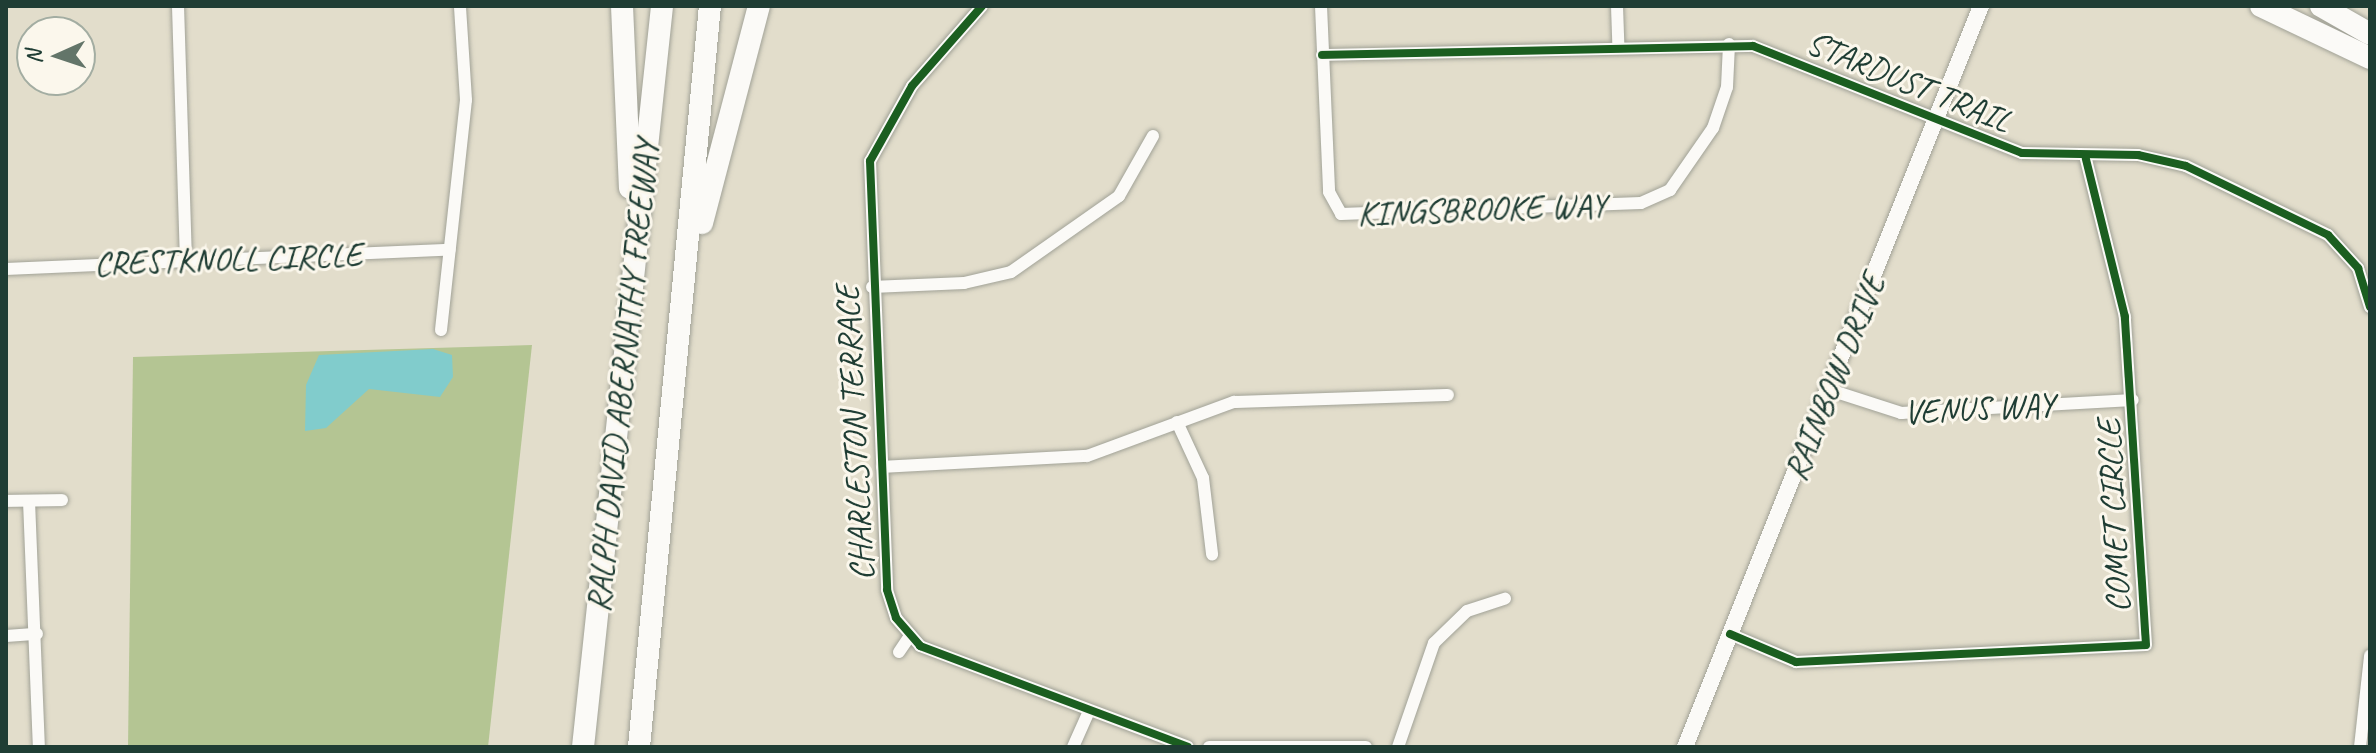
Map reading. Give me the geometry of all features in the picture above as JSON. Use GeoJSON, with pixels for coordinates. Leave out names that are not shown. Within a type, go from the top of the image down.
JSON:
{"type":"FeatureCollection","features":[{"type":"Feature","properties":{"kind":"highway"},"geometry":{"type":"LineString","coordinates":[[622,6],[633,277]]}},
{"type":"Feature","properties":{"kind":"highway","name":"RALPH DAVID ABERNATHY FREEWAY"},"geometry":{"type":"LineString","coordinates":[[583,747],[662,6]]}},
{"type":"Feature","properties":{"kind":"highway","name":"RALPH DAVID ABERNATHY FREEWAY"},"geometry":{"type":"LineString","coordinates":[[639,747],[710,6]]}},
{"type":"Feature","properties":{"kind":"highway"},"geometry":{"type":"LineString","coordinates":[[657,557],[701,226],[759,6]]}},
{"type":"Feature","properties":{"kind":"highway"},"geometry":{"type":"LineString","coordinates":[[2261,6],[2370,58]]}},
{"type":"Feature","properties":{"kind":"highway"},"geometry":{"type":"LineString","coordinates":[[2321,6],[2370,34]]}},
{"type":"Feature","properties":{"kind":"street"},"geometry":{"type":"LineString","coordinates":[[178,6],[186,259]]}},
{"type":"Feature","properties":{"kind":"street"},"geometry":{"type":"LineString","coordinates":[[441,330],[466,100],[460,6]]}},
{"type":"Feature","properties":{"kind":"street","name":"CHARLESTON TERRACE"},"geometry":{"type":"LineString","coordinates":[[909,637],[887,590],[872,287],[870,161],[912,86],[982,6]]}},
{"type":"Feature","properties":{"kind":"street","name":"KINGSBROOKE WAY"},"geometry":{"type":"LineString","coordinates":[[1321,6],[1332,205],[1341,214],[1375,216],[1641,203],[1670,190],[1713,128],[1727,87],[1729,44]]}},
{"type":"Feature","properties":{"kind":"street"},"geometry":{"type":"LineString","coordinates":[[1617,6],[1618,44]]}},
{"type":"Feature","properties":{"kind":"street","name":"RAINBOW DRIVE"},"geometry":{"type":"LineString","coordinates":[[1685,747],[1981,6]]}},
{"type":"Feature","properties":{"kind":"street","name":"STARDUST TRAIL"},"geometry":{"type":"LineString","coordinates":[[1322,55],[1618,44],[1753,46],[1933,122],[2022,153],[2086,159],[2138,155],[2186,166],[2328,235],[2358,268],[2370,307]]}},
{"type":"Feature","properties":{"kind":"street"},"geometry":{"type":"LineString","coordinates":[[872,287],[964,283],[1011,272],[1119,196],[1153,136]]}},
{"type":"Feature","properties":{"kind":"street","name":"COMET CIRCLE"},"geometry":{"type":"LineString","coordinates":[[1730,634],[1796,662],[2146,645],[2133,400],[2125,317],[2086,159]]}},
{"type":"Feature","properties":{"kind":"street","name":"CRESTKNOLL CIRCLE"},"geometry":{"type":"LineString","coordinates":[[6,269],[450,250]]}},
{"type":"Feature","properties":{"kind":"street","name":"VENUS WAY"},"geometry":{"type":"LineString","coordinates":[[1830,390],[1901,413],[2133,400]]}},
{"type":"Feature","properties":{"kind":"street"},"geometry":{"type":"LineString","coordinates":[[882,467],[1087,456],[1234,402],[1448,395]]}},
{"type":"Feature","properties":{"kind":"street"},"geometry":{"type":"LineString","coordinates":[[1177,422],[1203,478],[1212,554]]}},
{"type":"Feature","properties":{"kind":"street"},"geometry":{"type":"LineString","coordinates":[[6,501],[62,500]]}},
{"type":"Feature","properties":{"kind":"street"},"geometry":{"type":"LineString","coordinates":[[29,501],[37,634],[39,747]]}},
{"type":"Feature","properties":{"kind":"street"},"geometry":{"type":"LineString","coordinates":[[1398,747],[1434,643],[1467,611],[1505,599]]}},
{"type":"Feature","properties":{"kind":"street"},"geometry":{"type":"LineString","coordinates":[[6,636],[37,634]]}},
{"type":"Feature","properties":{"kind":"street"},"geometry":{"type":"LineString","coordinates":[[899,652],[909,637],[1088,714],[1188,747]]}},
{"type":"Feature","properties":{"kind":"street"},"geometry":{"type":"LineString","coordinates":[[2360,747],[2370,656]]}},
{"type":"Feature","properties":{"kind":"street"},"geometry":{"type":"LineString","coordinates":[[1073,747],[1088,714]]}},
{"type":"Feature","properties":{"kind":"street"},"geometry":{"type":"LineString","coordinates":[[1209,747],[1366,747]]}},
{"type":"Feature","properties":{"kind":"green space"},"geometry":{"type":"Polygon","coordinates":[[[532,345],[488,747],[128,747],[133,357],[532,345]]]}},
{"type":"Feature","properties":{"kind":"water"},"geometry":{"type":"Polygon","coordinates":[[[433,349],[452,355],[453,377],[440,397],[369,389],[326,428],[305,431],[306,385],[319,355],[433,349]]]}},
{"type":"Feature","properties":{"kind":"cycle path"},"geometry":{"type":"LineString","coordinates":[[982,6],[912,86],[870,161],[887,590],[896,618],[920,646],[1188,747]]}},
{"type":"Feature","properties":{"kind":"cycle path"},"geometry":{"type":"LineString","coordinates":[[1322,55],[1753,46],[2022,153],[2138,155],[2186,166],[2328,235],[2358,268],[2370,307]]}},
{"type":"Feature","properties":{"kind":"cycle path"},"geometry":{"type":"LineString","coordinates":[[1730,634],[1796,662],[2146,645],[2125,317],[2086,159]]}}]}
